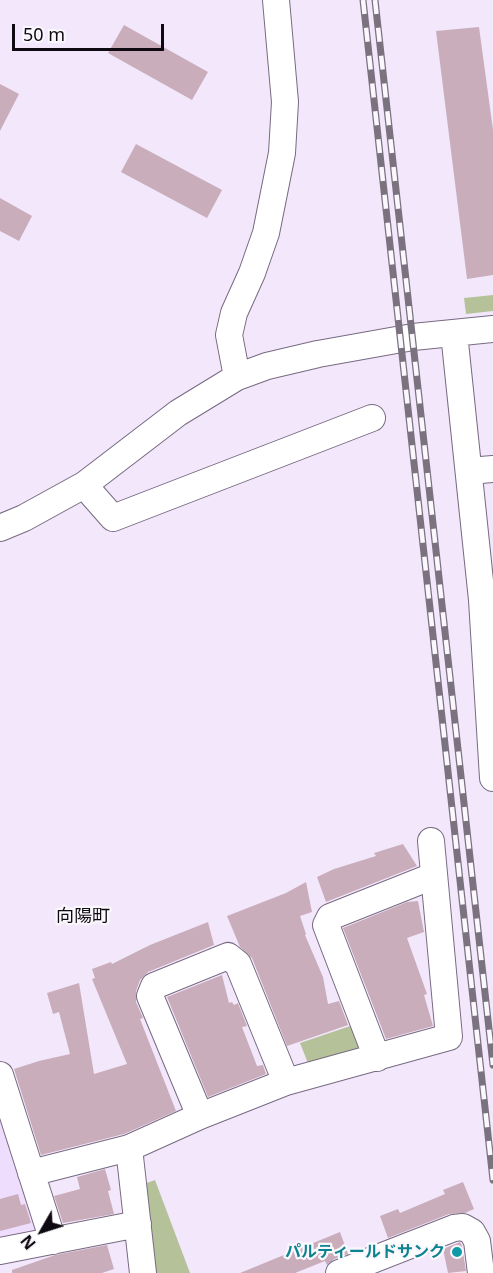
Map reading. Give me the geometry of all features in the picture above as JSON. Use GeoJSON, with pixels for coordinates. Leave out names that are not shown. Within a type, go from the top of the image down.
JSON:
{"type":"FeatureCollection","features":[{"type":"Feature","properties":{"kind":"street"},"geometry":{"type":"LineString","coordinates":[[237,377],[229,335],[234,313],[252,273],[266,233],[282,153],[285,102],[276,0]]}},
{"type":"Feature","properties":{"kind":"street"},"geometry":{"type":"LineString","coordinates":[[0,528],[24,518],[84,485],[178,413],[237,377],[267,366],[318,354],[401,339],[493,329]]}},
{"type":"Feature","properties":{"kind":"street"},"geometry":{"type":"LineString","coordinates":[[454,333],[481,470],[488,600],[493,776]]}},
{"type":"Feature","properties":{"kind":"street"},"geometry":{"type":"LineString","coordinates":[[84,485],[113,518],[372,418]]}},
{"type":"Feature","properties":{"kind":"street"},"geometry":{"type":"LineString","coordinates":[[31,1173],[129,1148],[200,1116],[286,1082],[449,1037],[430,841]]}},
{"type":"Feature","properties":{"kind":"street"},"geometry":{"type":"LineString","coordinates":[[377,1058],[326,925],[330,917],[433,876]]}},
{"type":"Feature","properties":{"kind":"street"},"geometry":{"type":"LineString","coordinates":[[200,1116],[150,996],[154,986],[228,956],[238,964],[286,1082]]}},
{"type":"Feature","properties":{"kind":"street"},"geometry":{"type":"LineString","coordinates":[[0,1075],[53,1241]]}},
{"type":"Feature","properties":{"kind":"street"},"geometry":{"type":"LineString","coordinates":[[129,1148],[143,1273]]}},
{"type":"Feature","properties":{"kind":"street"},"geometry":{"type":"LineString","coordinates":[[0,1251],[138,1224]]}},
{"type":"Feature","properties":{"kind":"street"},"geometry":{"type":"LineString","coordinates":[[339,1273],[454,1228],[464,1227],[472,1232],[477,1241],[481,1273]]}},
{"type":"Feature","properties":{"kind":"shaded area"},"geometry":{"type":"Polygon","coordinates":[[[0,1111],[41,1229],[36,1236],[0,1243],[0,1111]]]}},
{"type":"Feature","properties":{"kind":"green space"},"geometry":{"type":"Polygon","coordinates":[[[493,295],[493,311],[466,314],[464,298],[493,295]]]}},
{"type":"Feature","properties":{"kind":"green space"},"geometry":{"type":"Polygon","coordinates":[[[356,1024],[366,1050],[311,1071],[300,1043],[356,1024]]]}},
{"type":"Feature","properties":{"kind":"green space"},"geometry":{"type":"Polygon","coordinates":[[[155,1180],[190,1273],[154,1273],[144,1184],[155,1180]]]}},
{"type":"Feature","properties":{"kind":"building"},"geometry":{"type":"Polygon","coordinates":[[[124,25],[208,72],[192,100],[108,53],[124,25]]]}},
{"type":"Feature","properties":{"kind":"building"},"geometry":{"type":"Polygon","coordinates":[[[479,27],[493,130],[493,275],[467,279],[436,31],[479,27]]]}},
{"type":"Feature","properties":{"kind":"building"},"geometry":{"type":"Polygon","coordinates":[[[0,84],[19,94],[0,131],[0,84]]]}},
{"type":"Feature","properties":{"kind":"building"},"geometry":{"type":"Polygon","coordinates":[[[136,144],[222,190],[207,218],[121,172],[136,144]]]}},
{"type":"Feature","properties":{"kind":"building"},"geometry":{"type":"Polygon","coordinates":[[[0,198],[32,216],[19,241],[0,231],[0,198]]]}},
{"type":"Feature","properties":{"kind":"building"},"geometry":{"type":"Polygon","coordinates":[[[403,844],[417,866],[326,902],[317,877],[334,869],[376,856],[374,853],[403,844]]]}},
{"type":"Feature","properties":{"kind":"building"},"geometry":{"type":"Polygon","coordinates":[[[306,882],[312,912],[300,916],[305,935],[323,977],[328,1004],[339,1001],[348,1025],[287,1046],[252,958],[240,947],[227,916],[286,893],[306,882]]]}},
{"type":"Feature","properties":{"kind":"building"},"geometry":{"type":"Polygon","coordinates":[[[418,901],[424,932],[407,938],[427,994],[424,995],[433,1026],[386,1039],[343,928],[407,902],[418,901]]]}},
{"type":"Feature","properties":{"kind":"building"},"geometry":{"type":"Polygon","coordinates":[[[208,922],[214,945],[148,972],[140,980],[136,991],[136,1002],[143,1018],[140,1019],[176,1111],[124,1134],[41,1155],[14,1069],[70,1054],[59,1012],[53,1014],[47,993],[79,983],[94,1074],[127,1064],[92,979],[95,978],[92,969],[111,962],[112,964],[150,945],[208,922]]]}},
{"type":"Feature","properties":{"kind":"building"},"geometry":{"type":"Polygon","coordinates":[[[222,975],[229,1003],[232,1002],[234,1005],[238,1003],[247,1026],[242,1027],[257,1066],[263,1065],[266,1074],[208,1097],[167,997],[222,975]]]}},
{"type":"Feature","properties":{"kind":"building"},"geometry":{"type":"Polygon","coordinates":[[[105,1169],[114,1214],[63,1223],[54,1196],[80,1189],[77,1177],[105,1169]]]}},
{"type":"Feature","properties":{"kind":"building"},"geometry":{"type":"Polygon","coordinates":[[[463,1182],[474,1209],[465,1213],[449,1214],[388,1238],[380,1216],[398,1209],[400,1213],[445,1194],[443,1190],[463,1182]]]}},
{"type":"Feature","properties":{"kind":"building"},"geometry":{"type":"Polygon","coordinates":[[[18,1194],[21,1205],[25,1204],[31,1223],[0,1231],[0,1199],[18,1194]]]}},
{"type":"Feature","properties":{"kind":"building"},"geometry":{"type":"Polygon","coordinates":[[[340,1232],[348,1254],[334,1259],[327,1265],[325,1261],[295,1273],[240,1273],[340,1232]]]}},
{"type":"Feature","properties":{"kind":"building"},"geometry":{"type":"Polygon","coordinates":[[[460,1242],[466,1271],[448,1273],[443,1249],[460,1242]]]}},
{"type":"Feature","properties":{"kind":"building"},"geometry":{"type":"Polygon","coordinates":[[[107,1245],[114,1269],[102,1273],[12,1273],[12,1270],[55,1255],[107,1245]]]}},
{"type":"Feature","properties":{"kind":"railway"},"geometry":{"type":"LineString","coordinates":[[363,0],[493,1180]]}},
{"type":"Feature","properties":{"kind":"railway"},"geometry":{"type":"LineString","coordinates":[[375,0],[493,1065]]}},
{"type":"Feature","properties":{"kind":"place","name":"パルティールドサンク"},"geometry":{"type":"Point","coordinates":[457,1252]}},
{"type":"Feature","properties":{"kind":"district","name":"向陽町"},"geometry":{"type":"Point","coordinates":[83,917]}}]}
